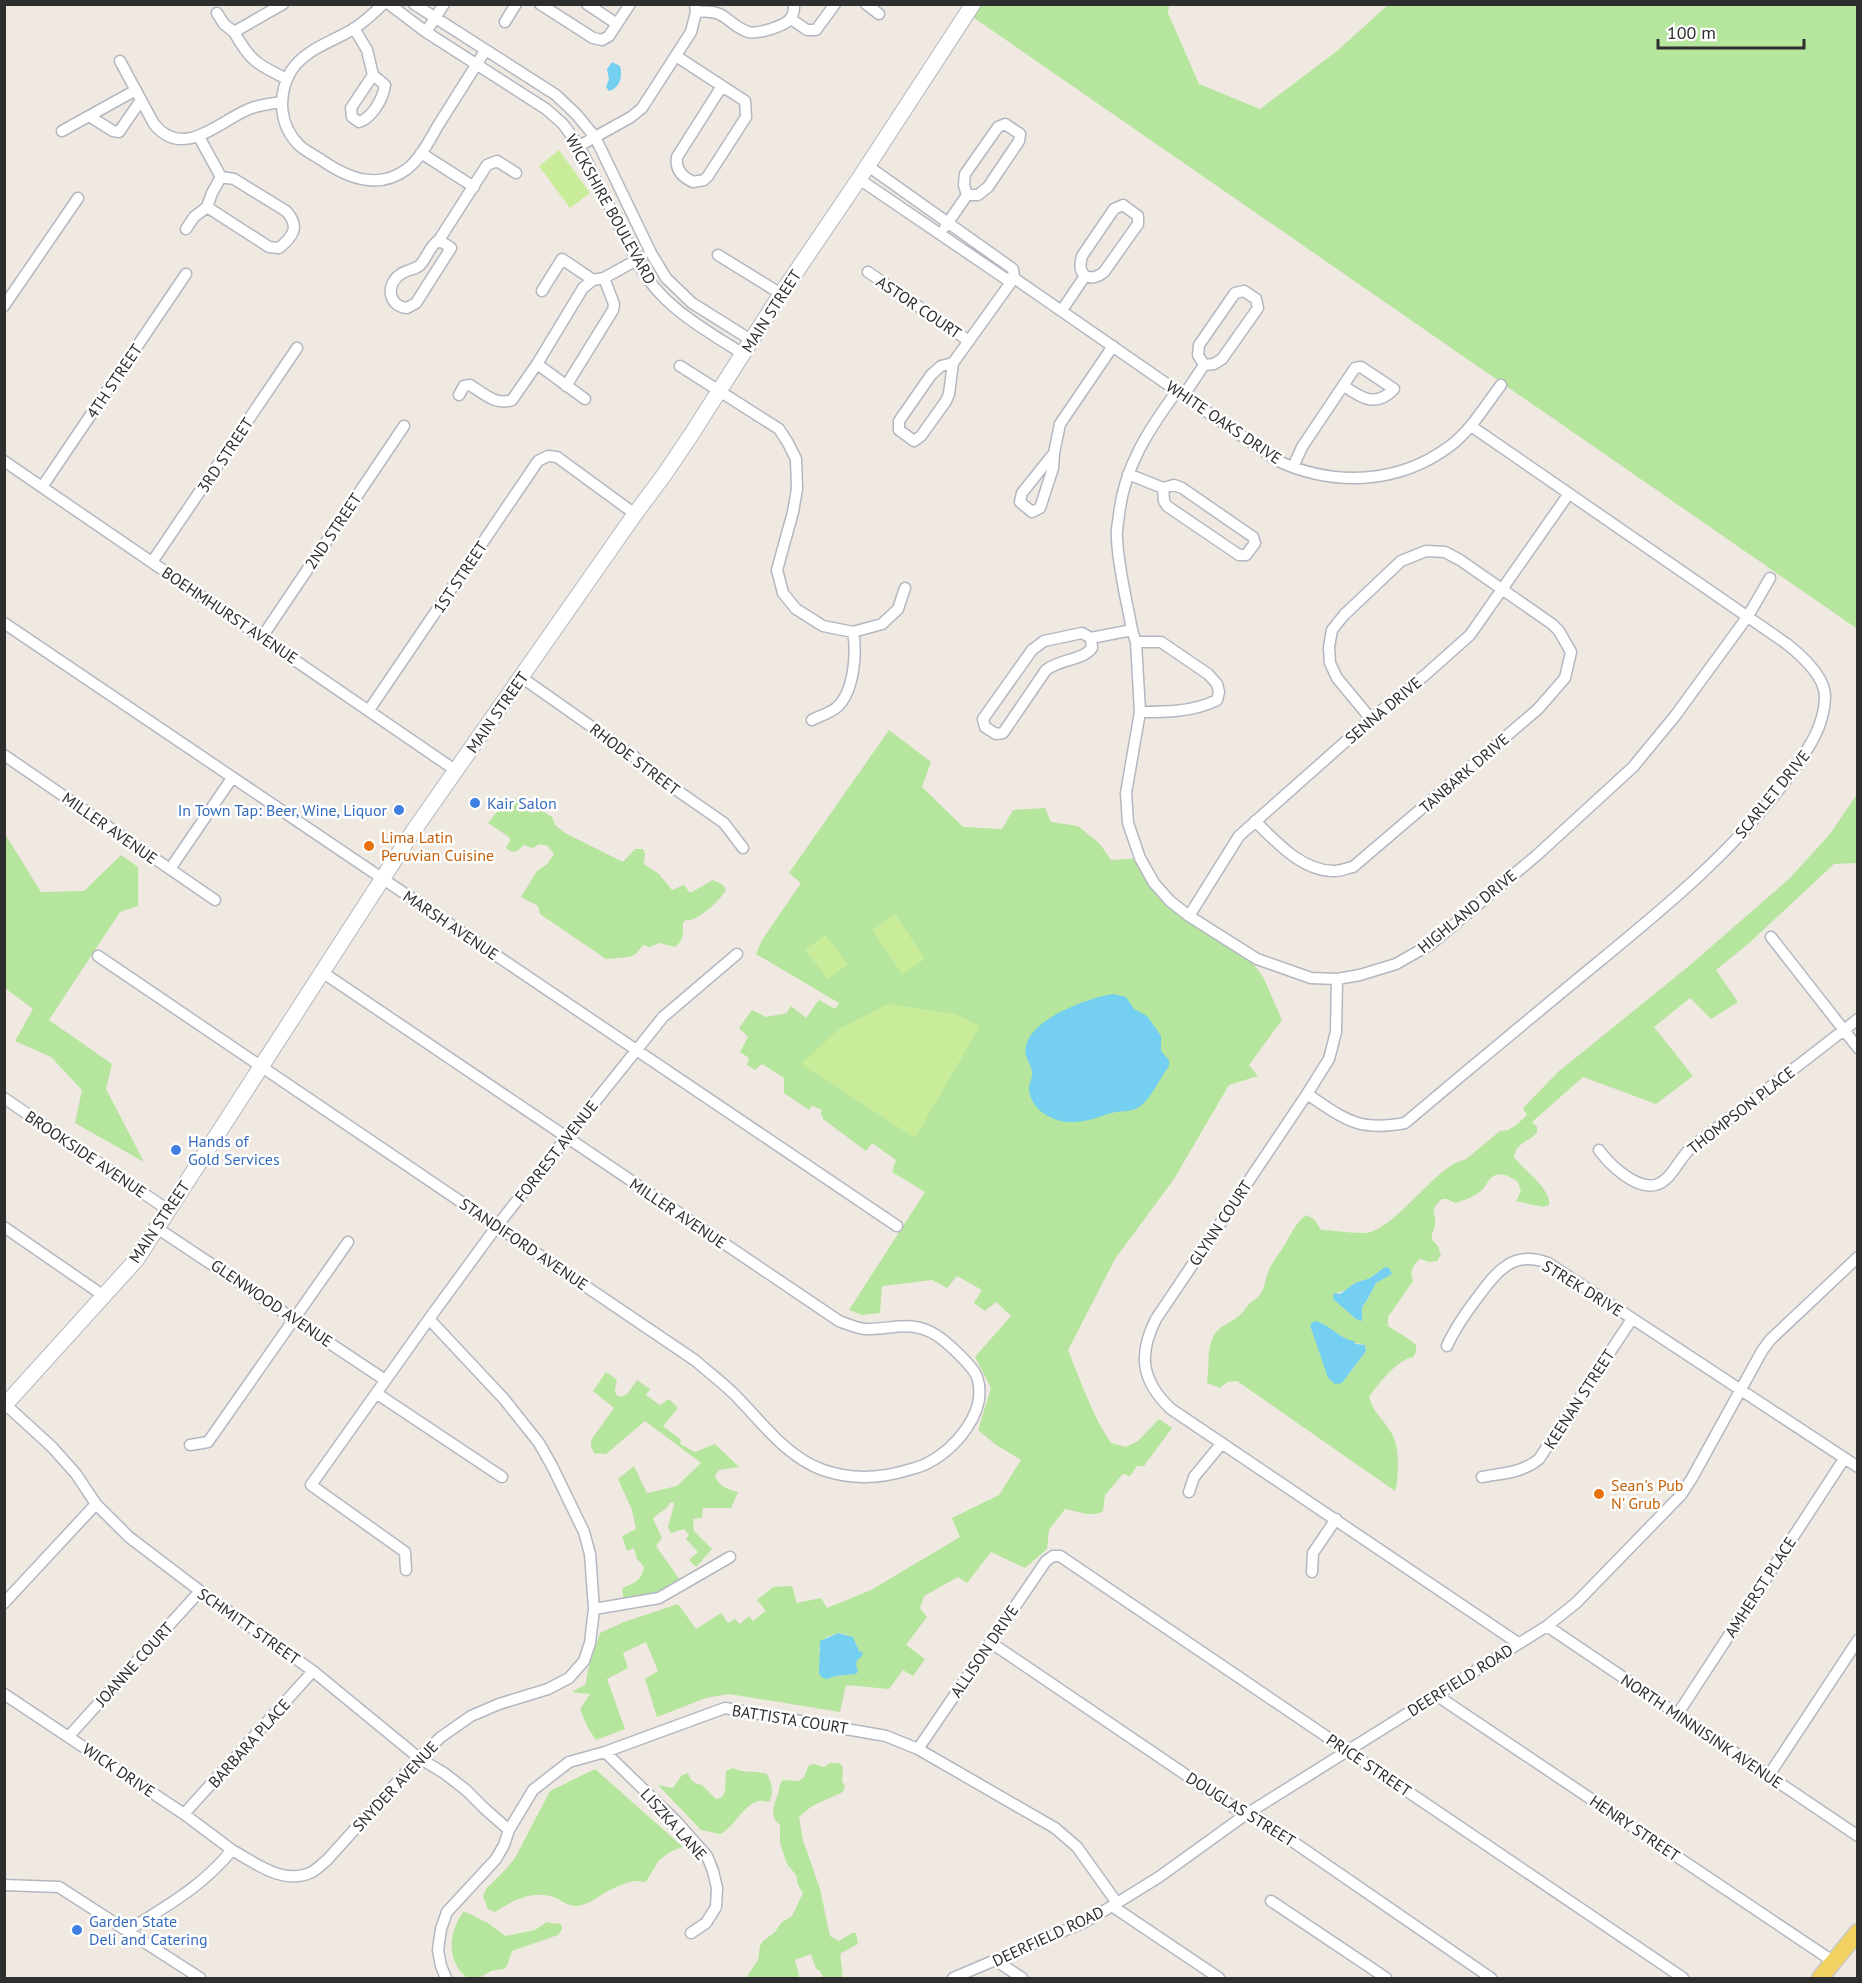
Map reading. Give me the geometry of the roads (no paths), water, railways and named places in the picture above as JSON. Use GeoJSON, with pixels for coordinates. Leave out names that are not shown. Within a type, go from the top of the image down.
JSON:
{"type":"FeatureCollection","features":[{"type":"Feature","properties":{"kind":"main road","name":"MAIN STREET"},"geometry":{"type":"LineString","coordinates":[[5,1405],[137,1259],[382,878],[635,514],[664,476],[973,4]]}},
{"type":"Feature","properties":{"kind":"main road"},"geometry":{"type":"LineString","coordinates":[[1820,1978],[1857,1932]]}},
{"type":"Feature","properties":{"kind":"street"},"geometry":{"type":"LineString","coordinates":[[234,32],[283,4]]}},
{"type":"Feature","properties":{"kind":"street"},"geometry":{"type":"LineString","coordinates":[[383,4],[354,28],[301,59],[287,79],[280,102],[286,126],[301,147],[352,178],[376,181],[387,179],[407,169],[421,153],[485,51]]}},
{"type":"Feature","properties":{"kind":"street","name":"WICKSHIRE BOULEVARD"},"geometry":{"type":"LineString","coordinates":[[389,4],[426,32],[546,109],[563,124],[579,146],[636,260],[651,283],[668,302],[688,318],[747,347]]}},
{"type":"Feature","properties":{"kind":"street","name":"WICKSHIRE BOULEVARD"},"geometry":{"type":"LineString","coordinates":[[414,4],[556,95],[576,114],[595,137],[651,253],[666,278],[692,303],[747,347]]}},
{"type":"Feature","properties":{"kind":"street"},"geometry":{"type":"LineString","coordinates":[[426,32],[444,4]]}},
{"type":"Feature","properties":{"kind":"street"},"geometry":{"type":"LineString","coordinates":[[505,22],[516,4]]}},
{"type":"Feature","properties":{"kind":"street"},"geometry":{"type":"LineString","coordinates":[[587,4],[617,24]]}},
{"type":"Feature","properties":{"kind":"street"},"geometry":{"type":"LineString","coordinates":[[541,5],[598,39],[606,39],[630,4]]}},
{"type":"Feature","properties":{"kind":"street"},"geometry":{"type":"LineString","coordinates":[[579,146],[637,113],[691,32],[696,8],[716,12],[752,33],[781,26],[791,19],[794,4]]}},
{"type":"Feature","properties":{"kind":"street"},"geometry":{"type":"LineString","coordinates":[[791,19],[807,30],[816,30],[834,4]]}},
{"type":"Feature","properties":{"kind":"street"},"geometry":{"type":"LineString","coordinates":[[866,4],[879,14]]}},
{"type":"Feature","properties":{"kind":"street"},"geometry":{"type":"LineString","coordinates":[[217,13],[224,24],[234,32],[252,60],[287,79]]}},
{"type":"Feature","properties":{"kind":"street"},"geometry":{"type":"LineString","coordinates":[[354,28],[367,50],[373,75]]}},
{"type":"Feature","properties":{"kind":"street"},"geometry":{"type":"LineString","coordinates":[[676,56],[722,86],[745,101],[746,117],[708,176],[704,180],[693,182],[681,174],[676,163],[677,157],[722,86]]}},
{"type":"Feature","properties":{"kind":"street"},"geometry":{"type":"LineString","coordinates":[[120,61],[154,124],[162,133],[171,138],[180,140],[199,137],[249,109],[280,102]]}},
{"type":"Feature","properties":{"kind":"street"},"geometry":{"type":"LineString","coordinates":[[62,131],[89,116],[139,95]]}},
{"type":"Feature","properties":{"kind":"street"},"geometry":{"type":"LineString","coordinates":[[89,116],[113,131],[119,132],[139,95]]}},
{"type":"Feature","properties":{"kind":"street"},"geometry":{"type":"LineString","coordinates":[[1005,124],[1020,134],[1019,141],[988,187],[978,195],[967,195],[964,185],[965,174],[998,127],[1005,124]]}},
{"type":"Feature","properties":{"kind":"street"},"geometry":{"type":"LineString","coordinates":[[199,137],[221,177]]}},
{"type":"Feature","properties":{"kind":"street"},"geometry":{"type":"LineString","coordinates":[[421,153],[474,187]]}},
{"type":"Feature","properties":{"kind":"street"},"geometry":{"type":"LineString","coordinates":[[440,240],[451,248],[416,303],[407,308],[397,305],[392,298],[391,288],[399,274],[419,265],[433,245],[440,240],[487,165],[497,161],[516,173]]}},
{"type":"Feature","properties":{"kind":"street","name":"WHITE OAKS DRIVE"},"geometry":{"type":"LineString","coordinates":[[864,172],[948,223],[1013,269],[1014,278]]}},
{"type":"Feature","properties":{"kind":"street","name":"WHITE OAKS DRIVE"},"geometry":{"type":"LineString","coordinates":[[864,172],[940,234],[1006,279],[1014,278],[1278,461],[1293,467],[1335,478],[1365,478],[1386,475],[1419,464],[1450,446],[1471,426],[1501,385]]}},
{"type":"Feature","properties":{"kind":"street"},"geometry":{"type":"LineString","coordinates":[[207,207],[269,248],[279,248],[292,235],[294,228],[292,218],[286,211],[234,179],[221,177]]}},
{"type":"Feature","properties":{"kind":"street"},"geometry":{"type":"LineString","coordinates":[[186,229],[194,217],[207,207],[221,177]]}},
{"type":"Feature","properties":{"kind":"street"},"geometry":{"type":"LineString","coordinates":[[940,234],[967,195]]}},
{"type":"Feature","properties":{"kind":"street"},"geometry":{"type":"LineString","coordinates":[[4,306],[78,198]]}},
{"type":"Feature","properties":{"kind":"street"},"geometry":{"type":"LineString","coordinates":[[1123,205],[1138,216],[1138,224],[1104,272],[1097,277],[1085,276],[1081,273],[1082,256],[1114,209],[1123,205]]}},
{"type":"Feature","properties":{"kind":"street"},"geometry":{"type":"LineString","coordinates":[[459,395],[464,386],[470,385],[494,400],[507,402],[516,396],[583,288],[651,253]]}},
{"type":"Feature","properties":{"kind":"street"},"geometry":{"type":"LineString","coordinates":[[718,255],[781,294]]}},
{"type":"Feature","properties":{"kind":"street"},"geometry":{"type":"LineString","coordinates":[[542,291],[562,259],[598,279],[614,304],[613,310],[566,386]]}},
{"type":"Feature","properties":{"kind":"street","name":"ASTOR COURT"},"geometry":{"type":"LineString","coordinates":[[868,272],[969,341]]}},
{"type":"Feature","properties":{"kind":"street","name":"4TH STREET"},"geometry":{"type":"LineString","coordinates":[[42,487],[186,274]]}},
{"type":"Feature","properties":{"kind":"street"},"geometry":{"type":"LineString","coordinates":[[1062,310],[1085,276]]}},
{"type":"Feature","properties":{"kind":"street","name":"ASTOR COURT"},"geometry":{"type":"LineString","coordinates":[[953,363],[941,366],[931,375],[899,422],[898,430],[914,441],[921,436],[946,401],[953,363],[1014,278]]}},
{"type":"Feature","properties":{"kind":"street"},"geometry":{"type":"LineString","coordinates":[[1244,291],[1256,299],[1258,308],[1222,359],[1214,364],[1204,365],[1198,355],[1198,345],[1235,293],[1244,291]]}},
{"type":"Feature","properties":{"kind":"street"},"geometry":{"type":"LineString","coordinates":[[1054,453],[1022,493],[1020,502],[1032,512],[1040,508],[1053,468],[1060,424],[1113,346]]}},
{"type":"Feature","properties":{"kind":"street","name":"3RD STREET"},"geometry":{"type":"LineString","coordinates":[[152,562],[297,348]]}},
{"type":"Feature","properties":{"kind":"street"},"geometry":{"type":"LineString","coordinates":[[537,364],[585,399]]}},
{"type":"Feature","properties":{"kind":"street","name":"HIGHLAND DRIVE"},"geometry":{"type":"LineString","coordinates":[[1204,365],[1155,422],[1137,452],[1121,501],[1117,537],[1136,642],[1140,712],[1126,793],[1128,823],[1140,858],[1154,884],[1170,901],[1189,916],[1257,959],[1311,978],[1337,979],[1396,964],[1431,944],[1537,855],[1633,767],[1675,716],[1748,616],[1770,578]]}},
{"type":"Feature","properties":{"kind":"street"},"geometry":{"type":"LineString","coordinates":[[680,366],[778,429],[796,459],[797,489],[777,570],[783,593],[796,609],[823,626],[853,632],[882,624],[898,609],[905,588]]}},
{"type":"Feature","properties":{"kind":"street"},"geometry":{"type":"LineString","coordinates":[[1293,467],[1302,447],[1344,386]]}},
{"type":"Feature","properties":{"kind":"street","name":"2ND STREET"},"geometry":{"type":"LineString","coordinates":[[262,637],[404,426]]}},
{"type":"Feature","properties":{"kind":"street","name":"SCARLET DRIVE"},"geometry":{"type":"LineString","coordinates":[[1307,1094],[1346,1120],[1368,1126],[1405,1123],[1670,903],[1746,831],[1813,742],[1823,714],[1825,695],[1816,674],[1803,657],[1748,616],[1568,495],[1471,426]]}},
{"type":"Feature","properties":{"kind":"street","name":"1ST STREET"},"geometry":{"type":"LineString","coordinates":[[369,710],[538,461],[548,456],[557,457],[635,514]]}},
{"type":"Feature","properties":{"kind":"street","name":"BOEHMHURST AVENUE"},"geometry":{"type":"LineString","coordinates":[[4,461],[456,770]]}},
{"type":"Feature","properties":{"kind":"street"},"geometry":{"type":"LineString","coordinates":[[1128,474],[1158,484],[1163,488],[1164,501],[1167,506],[1239,555],[1246,555],[1255,543],[1253,537],[1182,488],[1174,485],[1163,488]]}},
{"type":"Feature","properties":{"kind":"street","name":"SENNA DRIVE"},"geometry":{"type":"LineString","coordinates":[[1189,916],[1239,836],[1470,634],[1568,495]]}},
{"type":"Feature","properties":{"kind":"street","name":"TANBARK DRIVE"},"geometry":{"type":"LineString","coordinates":[[1255,821],[1276,842],[1298,859],[1320,870],[1336,871],[1353,867],[1538,710],[1565,678],[1570,652],[1559,631],[1552,624],[1502,588],[1445,552],[1426,551],[1401,561],[1344,615],[1332,630],[1329,647],[1330,663],[1337,678],[1371,719]]}},
{"type":"Feature","properties":{"kind":"street","name":"MARSH AVENUE"},"geometry":{"type":"LineString","coordinates":[[4,624],[897,1226]]}},
{"type":"Feature","properties":{"kind":"street"},"geometry":{"type":"LineString","coordinates":[[1091,638],[1092,648],[1087,655],[1054,664],[1046,670],[1003,732],[996,734],[985,727],[983,719],[1032,650],[1044,641],[1082,633],[1091,638],[1132,630]]}},
{"type":"Feature","properties":{"kind":"street"},"geometry":{"type":"LineString","coordinates":[[812,720],[837,708],[848,693],[856,649],[853,632]]}},
{"type":"Feature","properties":{"kind":"street"},"geometry":{"type":"LineString","coordinates":[[1136,642],[1161,642],[1172,648],[1214,679],[1219,692],[1217,700],[1208,705],[1167,712],[1140,712]]}},
{"type":"Feature","properties":{"kind":"street","name":"RHODE STREET"},"geometry":{"type":"LineString","coordinates":[[521,677],[636,758],[655,775],[724,824],[742,848]]}},
{"type":"Feature","properties":{"kind":"street","name":"MILLER AVENUE"},"geometry":{"type":"LineString","coordinates":[[4,755],[215,900]]}},
{"type":"Feature","properties":{"kind":"street"},"geometry":{"type":"LineString","coordinates":[[170,869],[232,778]]}},
{"type":"Feature","properties":{"kind":"street"},"geometry":{"type":"LineString","coordinates":[[1772,937],[1857,1048]]}},
{"type":"Feature","properties":{"kind":"street","name":"FORREST AVENUE"},"geometry":{"type":"LineString","coordinates":[[406,1570],[405,1552],[311,1485],[497,1226],[636,1050],[663,1017],[737,954]]}},
{"type":"Feature","properties":{"kind":"street","name":"STANDIFORD AVENUE"},"geometry":{"type":"LineString","coordinates":[[98,956],[696,1361],[732,1392],[791,1452],[806,1462],[831,1472],[858,1478],[887,1476],[925,1465],[953,1446]]}},
{"type":"Feature","properties":{"kind":"street","name":"MILLER AVENUE"},"geometry":{"type":"LineString","coordinates":[[322,972],[839,1321],[865,1329],[917,1326],[936,1335],[958,1354],[976,1375],[980,1397],[973,1418],[953,1446]]}},
{"type":"Feature","properties":{"kind":"street","name":"GLYNN COURT"},"geometry":{"type":"LineString","coordinates":[[1337,979],[1336,1032],[1329,1059],[1162,1309],[1145,1344],[1144,1356],[1148,1379],[1161,1400],[1171,1409],[1518,1643]]}},
{"type":"Feature","properties":{"kind":"street","name":"THOMPSON PLACE"},"geometry":{"type":"LineString","coordinates":[[1599,1150],[1610,1164],[1640,1184],[1658,1185],[1666,1180],[1689,1149],[1857,1019]]}},
{"type":"Feature","properties":{"kind":"street","name":"BROOKSIDE AVENUE"},"geometry":{"type":"LineString","coordinates":[[4,1098],[168,1210]]}},
{"type":"Feature","properties":{"kind":"street"},"geometry":{"type":"LineString","coordinates":[[4,1227],[104,1296]]}},
{"type":"Feature","properties":{"kind":"street","name":"GLENWOOD AVENUE"},"geometry":{"type":"LineString","coordinates":[[158,1227],[385,1380]]}},
{"type":"Feature","properties":{"kind":"street"},"geometry":{"type":"LineString","coordinates":[[190,1444],[208,1442],[348,1242]]}},
{"type":"Feature","properties":{"kind":"street","name":"DEERFIELD ROAD"},"geometry":{"type":"LineString","coordinates":[[953,1978],[1085,1922],[1114,1905],[1159,1877],[1245,1815],[1547,1626],[1576,1603],[1681,1495],[1770,1340],[1857,1257]]}},
{"type":"Feature","properties":{"kind":"street","name":"STREK DRIVE"},"geometry":{"type":"LineString","coordinates":[[1447,1346],[1454,1328],[1495,1274],[1521,1259],[1548,1263],[1857,1467]]}},
{"type":"Feature","properties":{"kind":"street","name":"SNYDER AVENUE"},"geometry":{"type":"LineString","coordinates":[[232,1850],[277,1875],[297,1876],[311,1872],[327,1860],[418,1758],[441,1737],[471,1716],[499,1704],[548,1689],[569,1678],[584,1661],[590,1643],[594,1609],[590,1554],[584,1532],[539,1443],[504,1399],[429,1319]]}},
{"type":"Feature","properties":{"kind":"street","name":"KEENAN STREET"},"geometry":{"type":"LineString","coordinates":[[1482,1477],[1521,1470],[1531,1466],[1539,1458],[1632,1319]]}},
{"type":"Feature","properties":{"kind":"street"},"geometry":{"type":"LineString","coordinates":[[376,1393],[502,1477]]}},
{"type":"Feature","properties":{"kind":"street","name":"SCHMITT STREET"},"geometry":{"type":"LineString","coordinates":[[5,1405],[51,1446],[76,1474],[96,1504],[129,1537],[200,1591],[313,1671],[418,1758],[444,1773],[466,1790],[509,1830]]}},
{"type":"Feature","properties":{"kind":"street"},"geometry":{"type":"LineString","coordinates":[[1189,1492],[1194,1477],[1222,1443]]}},
{"type":"Feature","properties":{"kind":"street","name":"AMHERST PLACE"},"geometry":{"type":"LineString","coordinates":[[1677,1714],[1844,1459]]}},
{"type":"Feature","properties":{"kind":"street"},"geometry":{"type":"LineString","coordinates":[[4,1603],[96,1504]]}},
{"type":"Feature","properties":{"kind":"street"},"geometry":{"type":"LineString","coordinates":[[1312,1572],[1313,1553],[1336,1519]]}},
{"type":"Feature","properties":{"kind":"street","name":"ALLISON DRIVE"},"geometry":{"type":"LineString","coordinates":[[918,1749],[1046,1561],[1053,1556]]}},
{"type":"Feature","properties":{"kind":"street","name":"PRICE STREET"},"geometry":{"type":"LineString","coordinates":[[1053,1556],[1060,1556],[1683,1978]]}},
{"type":"Feature","properties":{"kind":"street"},"geometry":{"type":"LineString","coordinates":[[594,1609],[659,1598],[730,1557]]}},
{"type":"Feature","properties":{"kind":"street","name":"JOANNE COURT"},"geometry":{"type":"LineString","coordinates":[[69,1736],[200,1591]]}},
{"type":"Feature","properties":{"kind":"street","name":"NORTH MINNISINK AVENUE"},"geometry":{"type":"LineString","coordinates":[[1547,1626],[1857,1836]]}},
{"type":"Feature","properties":{"kind":"street"},"geometry":{"type":"LineString","coordinates":[[1769,1776],[1857,1640]]}},
{"type":"Feature","properties":{"kind":"street","name":"DOUGLAS STREET"},"geometry":{"type":"LineString","coordinates":[[990,1642],[1245,1815],[1260,1819],[1491,1978]]}},
{"type":"Feature","properties":{"kind":"street","name":"BARBARA PLACE"},"geometry":{"type":"LineString","coordinates":[[184,1814],[313,1671]]}},
{"type":"Feature","properties":{"kind":"street","name":"WICK DRIVE"},"geometry":{"type":"LineString","coordinates":[[4,1694],[184,1814],[232,1850]]}},
{"type":"Feature","properties":{"kind":"street","name":"HENRY STREET"},"geometry":{"type":"LineString","coordinates":[[1436,1695],[1834,1962]]}},
{"type":"Feature","properties":{"kind":"street","name":"BATTISTA COURT"},"geometry":{"type":"LineString","coordinates":[[446,1978],[438,1950],[441,1929],[447,1912],[496,1859],[509,1830],[533,1791],[569,1762],[605,1752],[724,1708],[886,1736],[918,1749],[1055,1828],[1077,1847],[1114,1905]]}},
{"type":"Feature","properties":{"kind":"street","name":"LISZKA LANE"},"geometry":{"type":"LineString","coordinates":[[605,1752],[677,1822],[706,1856],[713,1870],[717,1888],[716,1907],[706,1923],[691,1933]]}},
{"type":"Feature","properties":{"kind":"street"},"geometry":{"type":"LineString","coordinates":[[127,1931],[197,1886],[216,1870],[232,1850]]}},
{"type":"Feature","properties":{"kind":"street"},"geometry":{"type":"LineString","coordinates":[[4,1885],[59,1887],[200,1978]]}},
{"type":"Feature","properties":{"kind":"street"},"geometry":{"type":"LineString","coordinates":[[1271,1900],[1386,1978]]}},
{"type":"Feature","properties":{"kind":"street"},"geometry":{"type":"LineString","coordinates":[[1114,1905],[1219,1978]]}},
{"type":"Feature","properties":{"kind":"street"},"geometry":{"type":"LineString","coordinates":[[995,1960],[1022,1978]]}},
{"type":"Feature","properties":{"kind":"water"},"geometry":{"type":"Polygon","coordinates":[[[612,62],[620,66],[621,78],[616,87],[609,91],[606,87],[609,79],[607,69],[612,62]]]}},
{"type":"Feature","properties":{"kind":"water"},"geometry":{"type":"Polygon","coordinates":[[[1113,994],[1126,997],[1134,1009],[1147,1016],[1161,1036],[1161,1051],[1169,1060],[1169,1066],[1148,1099],[1136,1109],[1075,1122],[1051,1118],[1038,1109],[1030,1093],[1032,1072],[1025,1050],[1030,1036],[1050,1018],[1062,1011],[1113,994]]]}},
{"type":"Feature","properties":{"kind":"water"},"geometry":{"type":"Polygon","coordinates":[[[1385,1267],[1389,1268],[1392,1274],[1376,1283],[1362,1307],[1362,1321],[1356,1319],[1333,1299],[1334,1293],[1340,1294],[1385,1267]]]}},
{"type":"Feature","properties":{"kind":"water"},"geometry":{"type":"Polygon","coordinates":[[[1314,1321],[1356,1344],[1365,1345],[1366,1351],[1342,1383],[1335,1384],[1328,1378],[1310,1325],[1314,1321]]]}},
{"type":"Feature","properties":{"kind":"water"},"geometry":{"type":"Polygon","coordinates":[[[838,1633],[853,1637],[859,1651],[863,1653],[856,1663],[858,1672],[827,1679],[821,1677],[819,1673],[820,1641],[838,1633]]]}},
{"type":"Feature","properties":{"kind":"place","name":"Kair Salon"},"geometry":{"type":"Point","coordinates":[475,803]}},
{"type":"Feature","properties":{"kind":"place","name":"In Town Tap: Beer, Wine, Liquor"},"geometry":{"type":"Point","coordinates":[399,810]}},
{"type":"Feature","properties":{"kind":"place","name":"Lima Latin Peruvian Cuisine"},"geometry":{"type":"Point","coordinates":[369,846]}},
{"type":"Feature","properties":{"kind":"place","name":"Hands of Gold Services"},"geometry":{"type":"Point","coordinates":[176,1150]}},
{"type":"Feature","properties":{"kind":"place","name":"Sean's Pub N' Grub"},"geometry":{"type":"Point","coordinates":[1599,1494]}},
{"type":"Feature","properties":{"kind":"place","name":"Garden State Deli and Catering"},"geometry":{"type":"Point","coordinates":[77,1930]}}]}
